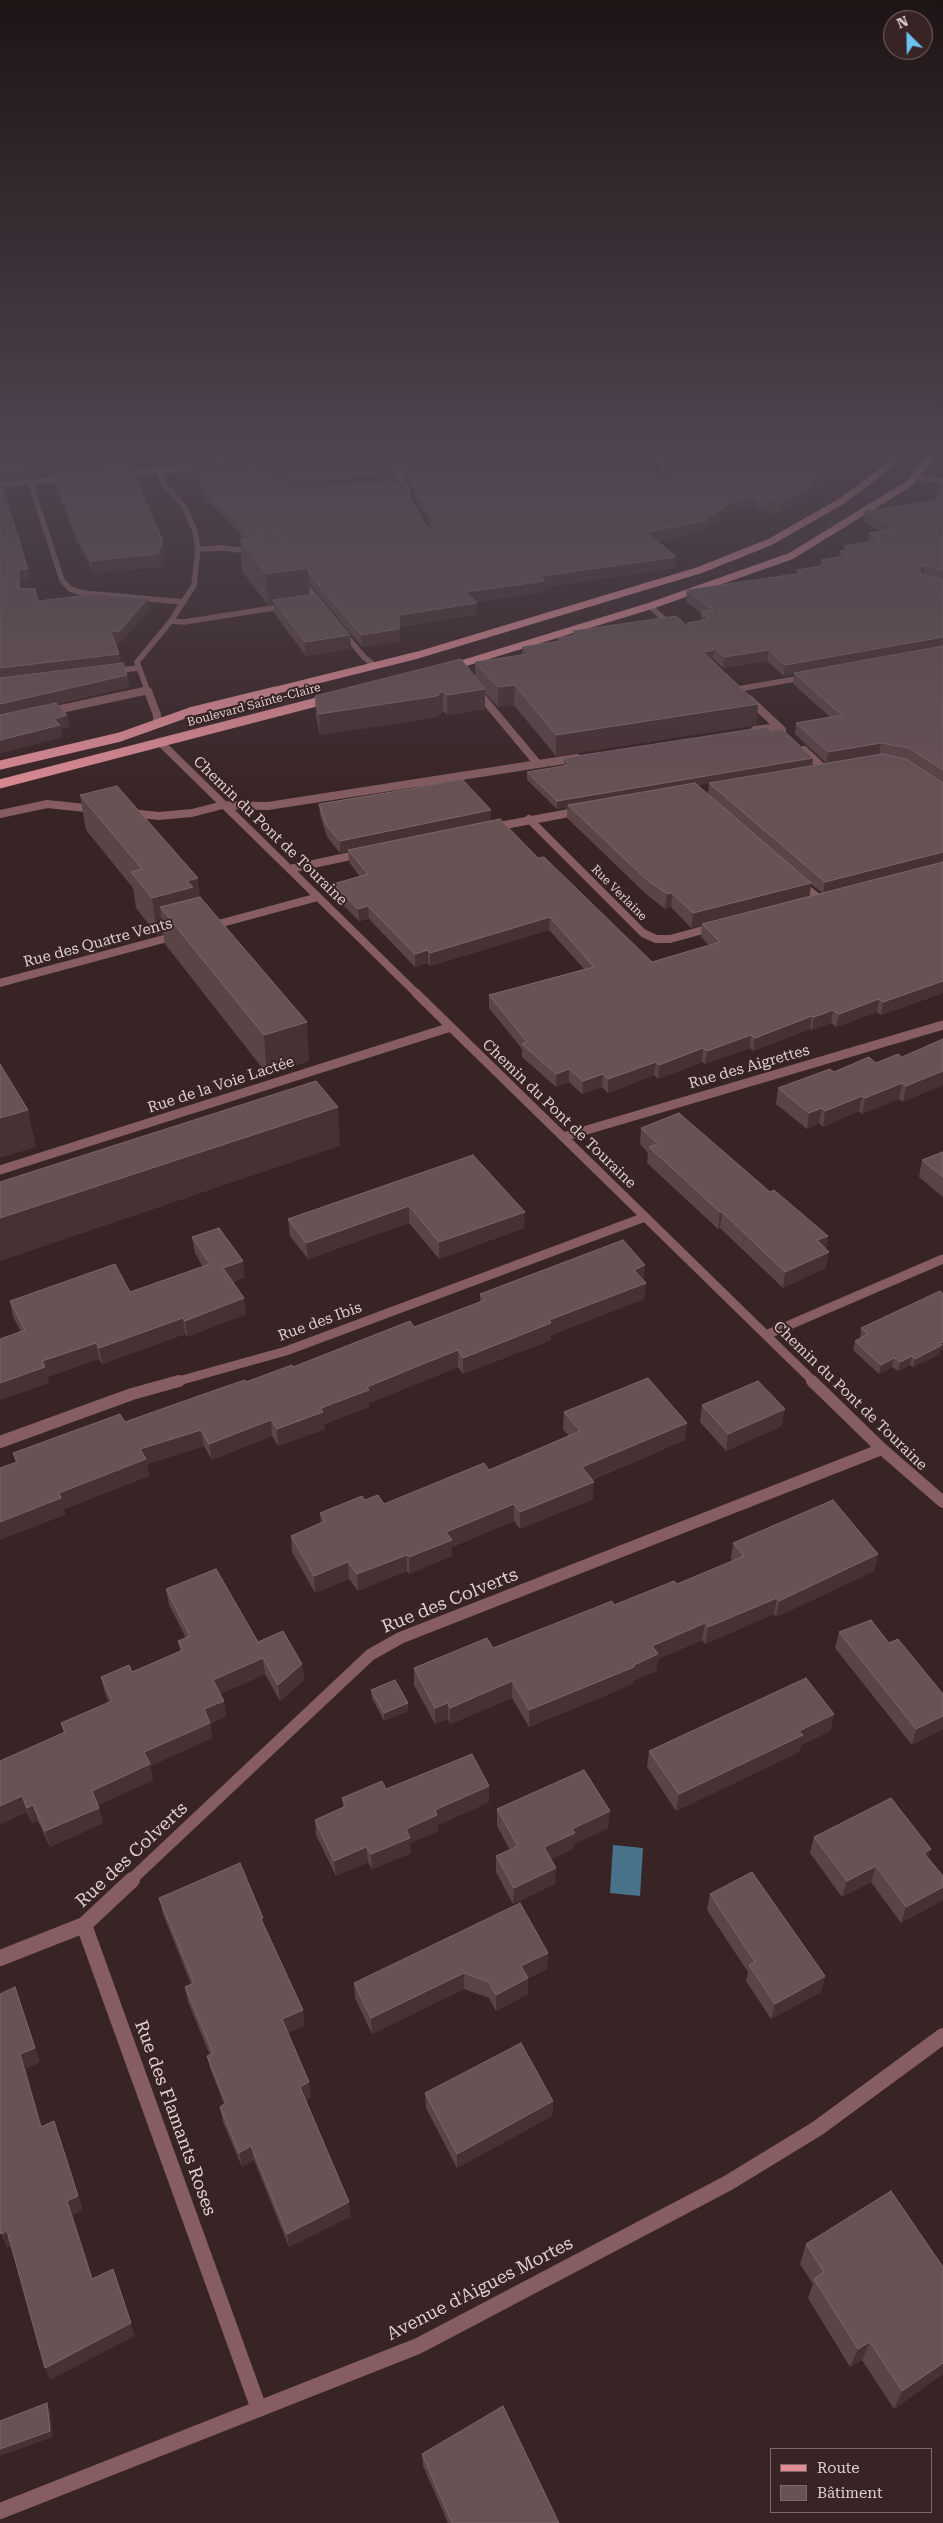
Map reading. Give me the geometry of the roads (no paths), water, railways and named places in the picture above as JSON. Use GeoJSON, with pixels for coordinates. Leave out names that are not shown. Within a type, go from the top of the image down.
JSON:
{"type":"FeatureCollection","features":[{"type":"Feature","properties":{"kind":"main road","name":"Boulevard Sainte-Claire"},"geometry":{"type":"LineString","coordinates":[[0,765],[120,737],[193,711],[418,655],[684,575]]}},
{"type":"Feature","properties":{"kind":"main road"},"geometry":{"type":"LineString","coordinates":[[439,670],[459,669],[738,575]]}},
{"type":"Feature","properties":{"kind":"main road","name":"Boulevard Sainte-Claire"},"geometry":{"type":"LineString","coordinates":[[0,784],[343,695]]}},
{"type":"Feature","properties":{"kind":"main road"},"geometry":{"type":"LineString","coordinates":[[156,723],[156,731],[160,742]]}},
{"type":"Feature","properties":{"kind":"main road"},"geometry":{"type":"LineString","coordinates":[[120,737],[133,750]]}},
{"type":"Feature","properties":{"kind":"street"},"geometry":{"type":"LineString","coordinates":[[60,575],[62,580],[70,589],[83,593],[184,602]]}},
{"type":"Feature","properties":{"kind":"street"},"geometry":{"type":"LineString","coordinates":[[156,723],[157,715],[137,662],[184,602],[194,585],[195,575]]}},
{"type":"Feature","properties":{"kind":"street"},"geometry":{"type":"LineString","coordinates":[[297,575],[324,609]]}},
{"type":"Feature","properties":{"kind":"street"},"geometry":{"type":"LineString","coordinates":[[309,603],[318,602]]}},
{"type":"Feature","properties":{"kind":"street"},"geometry":{"type":"LineString","coordinates":[[171,621],[184,622],[290,606]]}},
{"type":"Feature","properties":{"kind":"street"},"geometry":{"type":"LineString","coordinates":[[650,606],[677,632]]}},
{"type":"Feature","properties":{"kind":"street"},"geometry":{"type":"LineString","coordinates":[[336,622],[364,657],[375,666]]}},
{"type":"Feature","properties":{"kind":"street"},"geometry":{"type":"LineString","coordinates":[[107,672],[139,668]]}},
{"type":"Feature","properties":{"kind":"street"},"geometry":{"type":"LineString","coordinates":[[790,737],[735,686],[819,675]]}},
{"type":"Feature","properties":{"kind":"street"},"geometry":{"type":"LineString","coordinates":[[473,685],[538,764]]}},
{"type":"Feature","properties":{"kind":"street"},"geometry":{"type":"LineString","coordinates":[[36,714],[147,690]]}},
{"type":"Feature","properties":{"kind":"street"},"geometry":{"type":"LineString","coordinates":[[750,731],[779,727]]}},
{"type":"Feature","properties":{"kind":"street","name":"Chemin du Pont de Touraine"},"geometry":{"type":"LineString","coordinates":[[160,742],[882,1449],[943,1502]]}},
{"type":"Feature","properties":{"kind":"street"},"geometry":{"type":"LineString","coordinates":[[797,744],[825,770]]}},
{"type":"Feature","properties":{"kind":"street"},"geometry":{"type":"LineString","coordinates":[[123,812],[159,816],[192,813],[223,805],[268,806],[586,756]]}},
{"type":"Feature","properties":{"kind":"street"},"geometry":{"type":"LineString","coordinates":[[816,771],[834,768]]}},
{"type":"Feature","properties":{"kind":"street"},"geometry":{"type":"LineString","coordinates":[[0,814],[47,804],[106,810]]}},
{"type":"Feature","properties":{"kind":"street"},"geometry":{"type":"LineString","coordinates":[[481,829],[588,810]]}},
{"type":"Feature","properties":{"kind":"street","name":"Rue Verlaine"},"geometry":{"type":"LineString","coordinates":[[529,819],[643,933],[656,939],[670,939],[726,924]]}},
{"type":"Feature","properties":{"kind":"street"},"geometry":{"type":"LineString","coordinates":[[290,869],[366,852]]}},
{"type":"Feature","properties":{"kind":"street"},"geometry":{"type":"LineString","coordinates":[[791,874],[820,900]]}},
{"type":"Feature","properties":{"kind":"street"},"geometry":{"type":"LineString","coordinates":[[205,928],[318,897]]}},
{"type":"Feature","properties":{"kind":"street"},"geometry":{"type":"LineString","coordinates":[[811,902],[830,898]]}},
{"type":"Feature","properties":{"kind":"street","name":"Rue des Quatre Vents"},"geometry":{"type":"LineString","coordinates":[[0,984],[187,933]]}},
{"type":"Feature","properties":{"kind":"street","name":"Rue des Aigrettes"},"geometry":{"type":"LineString","coordinates":[[563,1137],[943,1025]]}},
{"type":"Feature","properties":{"kind":"street","name":"Rue de la Voie Lactée"},"geometry":{"type":"LineString","coordinates":[[0,1170],[451,1027]]}},
{"type":"Feature","properties":{"kind":"street","name":"Rue des Ibis"},"geometry":{"type":"LineString","coordinates":[[0,1442],[132,1394],[286,1351],[645,1217]]}},
{"type":"Feature","properties":{"kind":"street"},"geometry":{"type":"LineString","coordinates":[[766,1335],[943,1259]]}},
{"type":"Feature","properties":{"kind":"street","name":"Rue des Colverts"},"geometry":{"type":"LineString","coordinates":[[84,1925],[370,1655],[400,1638],[882,1449]]}},
{"type":"Feature","properties":{"kind":"street"},"geometry":{"type":"LineString","coordinates":[[0,1958],[84,1925]]}},
{"type":"Feature","properties":{"kind":"street","name":"Rue des Flamants Roses"},"geometry":{"type":"LineString","coordinates":[[84,1925],[259,2409]]}},
{"type":"Feature","properties":{"kind":"street","name":"Avenue d'Aigues Mortes"},"geometry":{"type":"LineString","coordinates":[[0,2511],[418,2346],[728,2183],[818,2128],[943,2036]]}},
{"type":"Feature","properties":{"kind":"water"},"geometry":{"type":"Polygon","coordinates":[[[613,1845],[643,1848],[640,1896],[610,1893],[613,1845]]]}}]}
